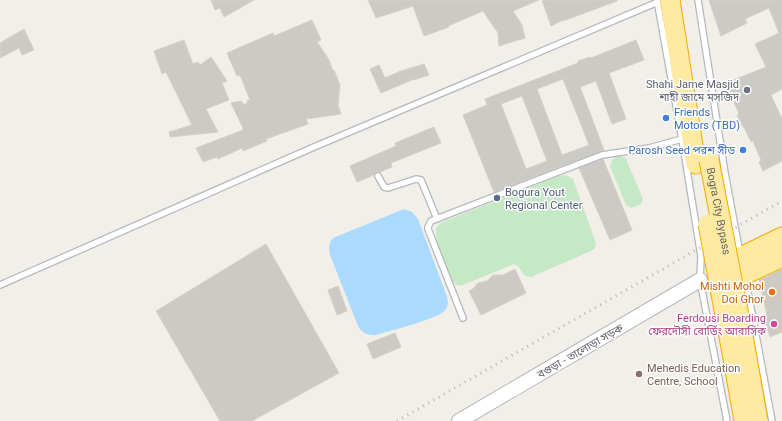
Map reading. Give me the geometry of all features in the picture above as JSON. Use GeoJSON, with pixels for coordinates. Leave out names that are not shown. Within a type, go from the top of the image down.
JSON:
{"type":"FeatureCollection","features":[{"type":"Feature","properties":{"kind":"highway","name":"Bogra City Bypass"},"geometry":{"type":"LineString","coordinates":[[683,0],[709,160],[743,334],[758,421]]}},
{"type":"Feature","properties":{"kind":"highway","name":"Bogra City Bypass"},"geometry":{"type":"LineString","coordinates":[[662,1],[696,164],[744,421]]}},
{"type":"Feature","properties":{"kind":"highway"},"geometry":{"type":"LineString","coordinates":[[741,266],[782,237]]}},
{"type":"Feature","properties":{"kind":"highway"},"geometry":{"type":"LineString","coordinates":[[741,266],[782,257]]}},
{"type":"Feature","properties":{"kind":"street","name":"বগুড়া - তালোড়া সড়ক"},"geometry":{"type":"LineString","coordinates":[[459,421],[704,278]]}},
{"type":"Feature","properties":{"kind":"lane"},"geometry":{"type":"LineString","coordinates":[[698,0],[741,266],[772,421]]}},
{"type":"Feature","properties":{"kind":"lane"},"geometry":{"type":"LineString","coordinates":[[0,285],[314,147],[662,1],[682,139],[727,421]]}},
{"type":"Feature","properties":{"kind":"lane"},"geometry":{"type":"LineString","coordinates":[[463,318],[428,227],[431,221],[602,155],[649,148],[682,139]]}},
{"type":"Feature","properties":{"kind":"lane"},"geometry":{"type":"LineString","coordinates":[[378,176],[384,187],[388,188],[416,179],[421,180],[437,219]]}},
{"type":"Feature","properties":{"kind":"lane"},"geometry":{"type":"LineString","coordinates":[[714,275],[741,266]]}},
{"type":"Feature","properties":{"kind":"green space"},"geometry":{"type":"Polygon","coordinates":[[[618,156],[626,159],[643,199],[640,204],[631,208],[626,205],[610,166],[613,159],[618,156]]]}},
{"type":"Feature","properties":{"kind":"green space"},"geometry":{"type":"Polygon","coordinates":[[[566,175],[573,179],[596,243],[595,248],[531,277],[525,276],[518,266],[514,264],[463,285],[458,286],[454,283],[448,273],[439,248],[436,229],[441,223],[559,176],[566,175]]]}},
{"type":"Feature","properties":{"kind":"water"},"geometry":{"type":"Polygon","coordinates":[[[404,209],[412,212],[418,219],[447,296],[448,305],[442,313],[425,320],[376,335],[370,335],[363,332],[358,326],[330,255],[329,248],[331,240],[404,209]]]}},
{"type":"Feature","properties":{"kind":"building"},"geometry":{"type":"Polygon","coordinates":[[[211,0],[254,0],[224,17],[220,8],[215,10],[211,0]]]}},
{"type":"Feature","properties":{"kind":"building"},"geometry":{"type":"Polygon","coordinates":[[[368,0],[539,0],[513,11],[522,25],[525,38],[499,46],[498,33],[483,11],[448,26],[449,27],[424,36],[413,6],[376,18],[368,0]]]}},
{"type":"Feature","properties":{"kind":"building"},"geometry":{"type":"Polygon","coordinates":[[[542,0],[617,1],[563,20],[551,26],[542,0]]]}},
{"type":"Feature","properties":{"kind":"building"},"geometry":{"type":"Polygon","coordinates":[[[709,0],[782,0],[782,89],[771,95],[782,119],[782,161],[763,171],[759,162],[761,160],[753,141],[751,142],[737,115],[739,114],[726,83],[766,67],[755,44],[779,33],[769,8],[745,19],[747,23],[721,36],[709,0]]]}},
{"type":"Feature","properties":{"kind":"building"},"geometry":{"type":"Polygon","coordinates":[[[312,20],[321,40],[317,42],[328,58],[340,85],[338,105],[341,114],[306,119],[308,124],[266,139],[267,141],[243,151],[242,148],[218,159],[217,157],[203,162],[196,148],[243,130],[231,103],[241,101],[244,105],[248,102],[247,100],[250,100],[240,75],[237,76],[227,53],[273,33],[274,36],[312,20]]]}},
{"type":"Feature","properties":{"kind":"building"},"geometry":{"type":"Polygon","coordinates":[[[24,29],[34,50],[22,55],[19,48],[0,58],[0,43],[24,29]]]}},
{"type":"Feature","properties":{"kind":"building"},"geometry":{"type":"Polygon","coordinates":[[[184,40],[193,64],[198,62],[200,65],[211,57],[227,81],[222,83],[229,100],[206,109],[218,132],[170,137],[169,132],[192,125],[166,72],[162,74],[154,51],[184,40]]]}},
{"type":"Feature","properties":{"kind":"building"},"geometry":{"type":"Polygon","coordinates":[[[636,40],[644,60],[609,73],[626,119],[612,124],[596,81],[580,87],[604,150],[494,192],[463,115],[487,105],[485,99],[578,63],[578,61],[591,58],[636,40]],[[563,79],[537,89],[562,155],[589,145],[563,79]],[[522,96],[501,104],[526,169],[547,161],[522,96]]]}},
{"type":"Feature","properties":{"kind":"building"},"geometry":{"type":"Polygon","coordinates":[[[424,64],[429,75],[414,79],[381,93],[370,69],[379,65],[385,78],[424,64]]]}},
{"type":"Feature","properties":{"kind":"building"},"geometry":{"type":"Polygon","coordinates":[[[434,127],[441,143],[391,163],[392,167],[376,172],[374,175],[357,182],[350,166],[396,146],[395,143],[434,127]]]}},
{"type":"Feature","properties":{"kind":"building"},"geometry":{"type":"Polygon","coordinates":[[[603,159],[632,230],[610,240],[579,168],[603,159]]]}},
{"type":"Feature","properties":{"kind":"building"},"geometry":{"type":"Polygon","coordinates":[[[266,244],[339,373],[252,421],[220,421],[156,311],[266,244]]]}},
{"type":"Feature","properties":{"kind":"building"},"geometry":{"type":"Polygon","coordinates":[[[515,269],[526,293],[481,315],[469,291],[478,283],[487,281],[493,275],[503,275],[515,269]]]}},
{"type":"Feature","properties":{"kind":"building","name":"Mishti Mohol Doi Ghor"},"geometry":{"type":"Polygon","coordinates":[[[782,269],[782,332],[770,337],[764,316],[767,315],[759,280],[782,269]]]}},
{"type":"Feature","properties":{"kind":"building"},"geometry":{"type":"Polygon","coordinates":[[[338,286],[347,311],[337,315],[328,290],[338,286]]]}},
{"type":"Feature","properties":{"kind":"building"},"geometry":{"type":"Polygon","coordinates":[[[395,333],[401,347],[373,359],[367,344],[395,333]]]}},
{"type":"Feature","properties":{"kind":"railway"},"geometry":{"type":"LineString","coordinates":[[397,421],[782,201]]}},
{"type":"Feature","properties":{"kind":"place","name":"Shahi Jame Masjid শাহী জামে মসজিদ"},"geometry":{"type":"Point","coordinates":[747,90]}},
{"type":"Feature","properties":{"kind":"place","name":"Friends Motors (TBD)"},"geometry":{"type":"Point","coordinates":[666,118]}},
{"type":"Feature","properties":{"kind":"place","name":"Parosh Seed পরশ সীড"},"geometry":{"type":"Point","coordinates":[743,150]}},
{"type":"Feature","properties":{"kind":"place","name":"Bogura Yout Regional Center"},"geometry":{"type":"Point","coordinates":[497,198]}},
{"type":"Feature","properties":{"kind":"place","name":"Mishti Mohol Doi Ghor"},"geometry":{"type":"Point","coordinates":[772,292]}},
{"type":"Feature","properties":{"kind":"place","name":"Ferdousi Boarding ফেরদৌসী বোর্ডিং আবাসিক"},"geometry":{"type":"Point","coordinates":[774,324]}},
{"type":"Feature","properties":{"kind":"place","name":"Mehedis Education Centre, School"},"geometry":{"type":"Point","coordinates":[639,374]}}]}
